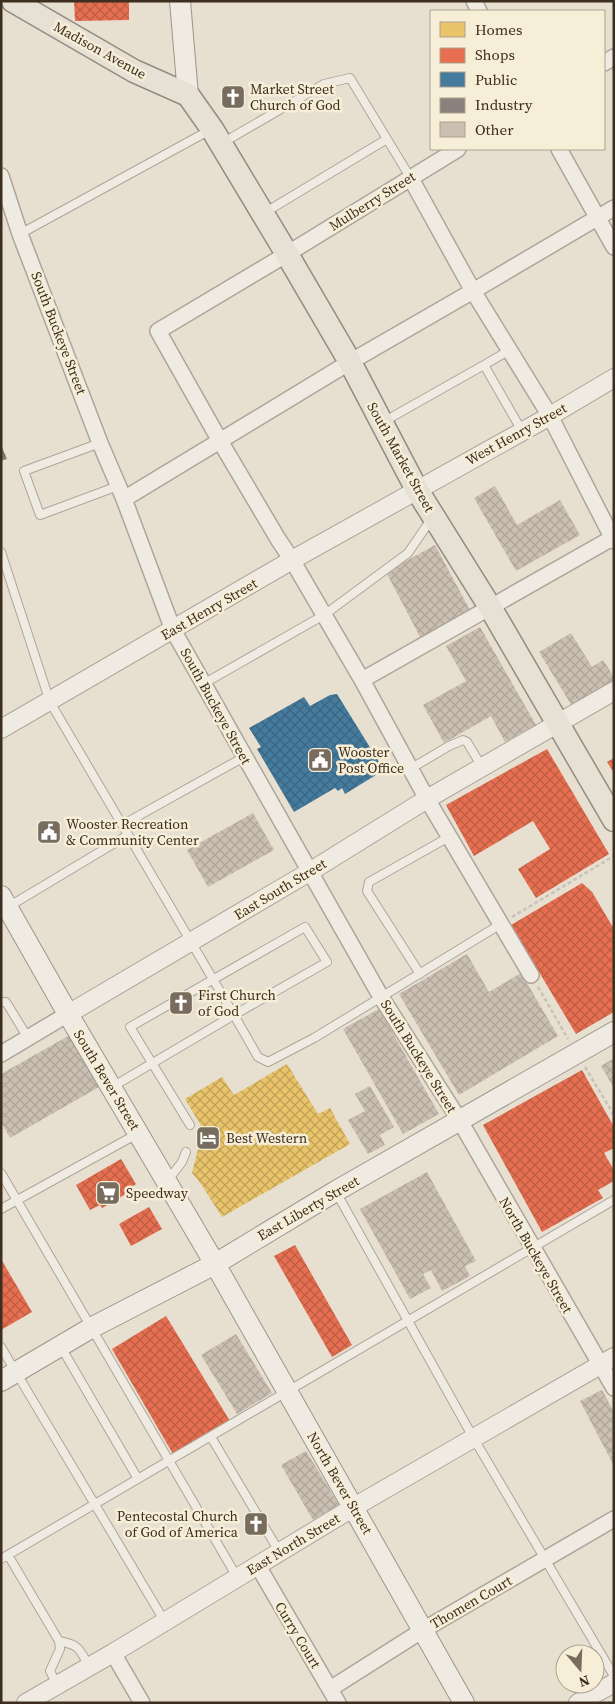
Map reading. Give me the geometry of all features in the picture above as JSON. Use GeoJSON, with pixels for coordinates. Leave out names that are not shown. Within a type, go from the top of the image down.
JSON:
{"type":"FeatureCollection","features":[{"type":"Feature","properties":{"kind":"main road","name":"Madison Avenue"},"geometry":{"type":"LineString","coordinates":[[13,1],[134,71],[188,95]]}},
{"type":"Feature","properties":{"kind":"main road"},"geometry":{"type":"LineString","coordinates":[[180,1],[188,95]]}},
{"type":"Feature","properties":{"kind":"main road","name":"South Market Street"},"geometry":{"type":"LineString","coordinates":[[188,95],[216,136],[287,254],[350,362],[433,516],[490,607],[614,820]]}},
{"type":"Feature","properties":{"kind":"main road","name":"South Bever Street"},"geometry":{"type":"LineString","coordinates":[[4,902],[215,1264]]}},
{"type":"Feature","properties":{"kind":"main road","name":"East Liberty Street"},"geometry":{"type":"LineString","coordinates":[[8,1377],[91,1328],[215,1264],[614,1032]]}},
{"type":"Feature","properties":{"kind":"main road","name":"North Bever Street"},"geometry":{"type":"LineString","coordinates":[[215,1264],[464,1703]]}},
{"type":"Feature","properties":{"kind":"street","name":"Mulberry Street"},"geometry":{"type":"LineString","coordinates":[[220,441],[158,331],[456,150]]}},
{"type":"Feature","properties":{"kind":"street"},"geometry":{"type":"LineString","coordinates":[[560,150],[614,247]]}},
{"type":"Feature","properties":{"kind":"street","name":"South Buckeye Street"},"geometry":{"type":"LineString","coordinates":[[1,176],[20,234],[173,630],[381,997],[460,1122]]}},
{"type":"Feature","properties":{"kind":"street"},"geometry":{"type":"LineString","coordinates":[[362,680],[613,539],[550,416],[474,292],[410,177]]}},
{"type":"Feature","properties":{"kind":"street"},"geometry":{"type":"LineString","coordinates":[[121,492],[220,441],[350,362],[474,292],[614,208]]}},
{"type":"Feature","properties":{"kind":"street","name":"West Henry Street"},"geometry":{"type":"LineString","coordinates":[[418,490],[614,378]]}},
{"type":"Feature","properties":{"kind":"street"},"geometry":{"type":"LineString","coordinates":[[220,441],[362,680],[427,799],[531,975]]}},
{"type":"Feature","properties":{"kind":"street","name":"East Henry Street"},"geometry":{"type":"LineString","coordinates":[[1,729],[292,560],[418,490]]}},
{"type":"Feature","properties":{"kind":"street","name":"East South Street"},"geometry":{"type":"LineString","coordinates":[[1,1054],[311,871],[427,799],[614,690]]}},
{"type":"Feature","properties":{"kind":"street","name":"North Buckeye Street"},"geometry":{"type":"LineString","coordinates":[[460,1122],[532,1248],[607,1361],[614,1388]]}},
{"type":"Feature","properties":{"kind":"street","name":"East North Street"},"geometry":{"type":"LineString","coordinates":[[34,1701],[56,1685],[165,1622],[354,1507],[607,1361]]}},
{"type":"Feature","properties":{"kind":"street","name":"Thomen Court"},"geometry":{"type":"LineString","coordinates":[[330,1689],[423,1630],[614,1519]]}},
{"type":"Feature","properties":{"kind":"street","name":"Curry Court"},"geometry":{"type":"LineString","coordinates":[[258,1566],[338,1703]]}},
{"type":"Feature","properties":{"kind":"street"},"geometry":{"type":"LineString","coordinates":[[113,1653],[142,1703]]}},
{"type":"Feature","properties":{"kind":"street"},"geometry":{"type":"LineString","coordinates":[[578,1703],[614,1683]]}},
{"type":"Feature","properties":{"kind":"lane"},"geometry":{"type":"LineString","coordinates":[[20,234],[324,84],[350,78],[410,177]]}},
{"type":"Feature","properties":{"kind":"lane"},"geometry":{"type":"LineString","coordinates":[[262,214],[387,139]]}},
{"type":"Feature","properties":{"kind":"lane"},"geometry":{"type":"LineString","coordinates":[[382,423],[510,350]]}},
{"type":"Feature","properties":{"kind":"lane"},"geometry":{"type":"LineString","coordinates":[[484,365],[522,431]]}},
{"type":"Feature","properties":{"kind":"lane"},"geometry":{"type":"LineString","coordinates":[[100,443],[24,471],[40,515],[121,492]]}},
{"type":"Feature","properties":{"kind":"lane"},"geometry":{"type":"LineString","coordinates":[[203,684],[324,615],[408,553],[433,516]]}},
{"type":"Feature","properties":{"kind":"lane"},"geometry":{"type":"LineString","coordinates":[[1,552],[50,702],[258,1057],[268,1062],[314,1038],[501,924]]}},
{"type":"Feature","properties":{"kind":"lane"},"geometry":{"type":"LineString","coordinates":[[410,769],[463,740],[467,742],[482,768]]}},
{"type":"Feature","properties":{"kind":"lane"},"geometry":{"type":"LineString","coordinates":[[122,825],[244,757]]}},
{"type":"Feature","properties":{"kind":"lane"},"geometry":{"type":"LineString","coordinates":[[4,902],[128,835]]}},
{"type":"Feature","properties":{"kind":"lane"},"geometry":{"type":"LineString","coordinates":[[420,974],[368,891],[369,882],[449,837]]}},
{"type":"Feature","properties":{"kind":"lane"},"geometry":{"type":"LineString","coordinates":[[112,1088],[152,1064],[327,962],[305,927],[130,1027],[152,1064],[190,1125]]}},
{"type":"Feature","properties":{"kind":"lane"},"geometry":{"type":"LineString","coordinates":[[1,1002],[6,1002],[28,1038]]}},
{"type":"Feature","properties":{"kind":"lane"},"geometry":{"type":"LineString","coordinates":[[1,1210],[138,1133]]}},
{"type":"Feature","properties":{"kind":"lane"},"geometry":{"type":"LineString","coordinates":[[167,1182],[182,1162],[186,1152]]}},
{"type":"Feature","properties":{"kind":"lane"},"geometry":{"type":"LineString","coordinates":[[1,1173],[237,1578]]}},
{"type":"Feature","properties":{"kind":"lane"},"geometry":{"type":"LineString","coordinates":[[336,1192],[474,1439],[614,1676]]}},
{"type":"Feature","properties":{"kind":"lane"},"geometry":{"type":"LineString","coordinates":[[56,1685],[50,1671],[60,1649],[59,1641],[5,1557],[614,1200]]}},
{"type":"Feature","properties":{"kind":"lane"},"geometry":{"type":"LineString","coordinates":[[60,1346],[138,1479]]}},
{"type":"Feature","properties":{"kind":"lane"},"geometry":{"type":"LineString","coordinates":[[1,1347],[8,1377],[95,1504],[165,1622]]}},
{"type":"Feature","properties":{"kind":"lane"},"geometry":{"type":"LineString","coordinates":[[211,1437],[280,1553]]}},
{"type":"Feature","properties":{"kind":"lane"},"geometry":{"type":"LineString","coordinates":[[59,1641],[78,1647],[89,1666]]}},
{"type":"Feature","properties":{"kind":"path"},"geometry":{"type":"LineString","coordinates":[[501,924],[614,856]]}},
{"type":"Feature","properties":{"kind":"path"},"geometry":{"type":"LineString","coordinates":[[531,975],[614,1115]]}},
{"type":"Feature","properties":{"kind":"building: Homes"},"geometry":{"type":"Polygon","coordinates":[[[287,1064],[318,1114],[330,1108],[350,1144],[222,1217],[192,1173],[203,1129],[185,1099],[222,1077],[234,1095],[287,1064]]]}},
{"type":"Feature","properties":{"kind":"building: Shops"},"geometry":{"type":"Polygon","coordinates":[[[74,1],[129,1],[129,20],[75,21],[74,1]]]}},
{"type":"Feature","properties":{"kind":"building: Shops"},"geometry":{"type":"Polygon","coordinates":[[[547,749],[609,854],[536,898],[518,869],[550,849],[533,821],[474,856],[446,805],[547,749]]]}},
{"type":"Feature","properties":{"kind":"building: Shops"},"geometry":{"type":"Polygon","coordinates":[[[614,758],[614,773],[607,762],[614,758]]]}},
{"type":"Feature","properties":{"kind":"building: Shops"},"geometry":{"type":"Polygon","coordinates":[[[582,883],[592,892],[614,929],[614,1012],[576,1034],[511,925],[582,883]]]}},
{"type":"Feature","properties":{"kind":"building: Shops"},"geometry":{"type":"Polygon","coordinates":[[[582,1070],[614,1127],[614,1148],[604,1153],[614,1170],[614,1181],[598,1190],[603,1198],[542,1232],[483,1125],[582,1070]]]}},
{"type":"Feature","properties":{"kind":"building: Shops"},"geometry":{"type":"Polygon","coordinates":[[[121,1159],[136,1184],[125,1191],[126,1194],[102,1208],[100,1205],[90,1210],[76,1185],[121,1159]]]}},
{"type":"Feature","properties":{"kind":"building: Shops"},"geometry":{"type":"Polygon","coordinates":[[[149,1207],[162,1229],[131,1246],[119,1224],[149,1207]]]}},
{"type":"Feature","properties":{"kind":"building: Shops"},"geometry":{"type":"Polygon","coordinates":[[[295,1245],[352,1345],[332,1357],[274,1256],[295,1245]]]}},
{"type":"Feature","properties":{"kind":"building: Shops"},"geometry":{"type":"Polygon","coordinates":[[[1,1259],[32,1312],[1,1330],[1,1259]]]}},
{"type":"Feature","properties":{"kind":"building: Shops"},"geometry":{"type":"Polygon","coordinates":[[[166,1316],[230,1421],[173,1454],[112,1349],[166,1316]]]}},
{"type":"Feature","properties":{"kind":"building: Public","name":"Wooster Post Office"},"geometry":{"type":"Polygon","coordinates":[[[337,694],[384,770],[345,794],[342,788],[338,791],[335,788],[294,812],[257,749],[261,747],[249,728],[304,697],[310,706],[330,695],[337,694]]]}},
{"type":"Feature","properties":{"kind":"building: Industry"},"geometry":{"type":"Polygon","coordinates":[[[1,445],[7,459],[1,461],[1,445]]]}},
{"type":"Feature","properties":{"kind":"building: Other"},"geometry":{"type":"Polygon","coordinates":[[[495,486],[517,525],[560,500],[580,535],[516,571],[474,498],[495,486]]]}},
{"type":"Feature","properties":{"kind":"building: Other"},"geometry":{"type":"Polygon","coordinates":[[[435,545],[471,612],[421,639],[386,572],[435,545]]]}},
{"type":"Feature","properties":{"kind":"building: Other"},"geometry":{"type":"Polygon","coordinates":[[[480,627],[536,725],[505,742],[491,716],[444,743],[423,705],[466,681],[446,646],[480,627]]]}},
{"type":"Feature","properties":{"kind":"building: Other"},"geometry":{"type":"Polygon","coordinates":[[[571,633],[592,667],[603,660],[614,677],[614,687],[575,711],[539,652],[571,633]]]}},
{"type":"Feature","properties":{"kind":"building: Other"},"geometry":{"type":"Polygon","coordinates":[[[253,813],[274,850],[208,887],[187,850],[253,813]]]}},
{"type":"Feature","properties":{"kind":"building: Other"},"geometry":{"type":"Polygon","coordinates":[[[467,954],[489,992],[521,973],[558,1036],[459,1095],[399,994],[467,954]]]}},
{"type":"Feature","properties":{"kind":"building: Other"},"geometry":{"type":"Polygon","coordinates":[[[379,1009],[439,1114],[403,1134],[343,1029],[379,1009]]]}},
{"type":"Feature","properties":{"kind":"building: Other"},"geometry":{"type":"Polygon","coordinates":[[[70,1035],[99,1087],[10,1138],[1,1122],[1,1074],[70,1035]]]}},
{"type":"Feature","properties":{"kind":"building: Other"},"geometry":{"type":"Polygon","coordinates":[[[614,1058],[614,1088],[601,1066],[614,1058]]]}},
{"type":"Feature","properties":{"kind":"building: Other"},"geometry":{"type":"Polygon","coordinates":[[[370,1086],[394,1127],[380,1135],[385,1145],[368,1154],[348,1120],[365,1111],[355,1094],[370,1086]]]}},
{"type":"Feature","properties":{"kind":"building: Other"},"geometry":{"type":"Polygon","coordinates":[[[427,1172],[476,1261],[465,1266],[470,1276],[442,1291],[431,1270],[423,1274],[431,1288],[410,1299],[360,1209],[427,1172]]]}},
{"type":"Feature","properties":{"kind":"building: Other"},"geometry":{"type":"Polygon","coordinates":[[[236,1334],[272,1393],[237,1414],[201,1355],[236,1334]]]}},
{"type":"Feature","properties":{"kind":"building: Other"},"geometry":{"type":"Polygon","coordinates":[[[602,1390],[614,1412],[614,1466],[580,1401],[602,1390]]]}},
{"type":"Feature","properties":{"kind":"building: Other"},"geometry":{"type":"Polygon","coordinates":[[[306,1451],[339,1505],[313,1520],[281,1465],[306,1451]]]}},
{"type":"Feature","properties":{"kind":"place","name":"Market Street Church of God"},"geometry":{"type":"Point","coordinates":[233,97]}},
{"type":"Feature","properties":{"kind":"place","name":"Wooster Post Office"},"geometry":{"type":"Point","coordinates":[320,760]}},
{"type":"Feature","properties":{"kind":"place","name":"Wooster Recreation & Community Center"},"geometry":{"type":"Point","coordinates":[49,832]}},
{"type":"Feature","properties":{"kind":"place","name":"First Church of God"},"geometry":{"type":"Point","coordinates":[181,1003]}},
{"type":"Feature","properties":{"kind":"place","name":"Best Western"},"geometry":{"type":"Point","coordinates":[208,1138]}},
{"type":"Feature","properties":{"kind":"place","name":"Speedway"},"geometry":{"type":"Point","coordinates":[108,1193]}},
{"type":"Feature","properties":{"kind":"place","name":"Pentecostal Church of God of America"},"geometry":{"type":"Point","coordinates":[256,1524]}}]}
